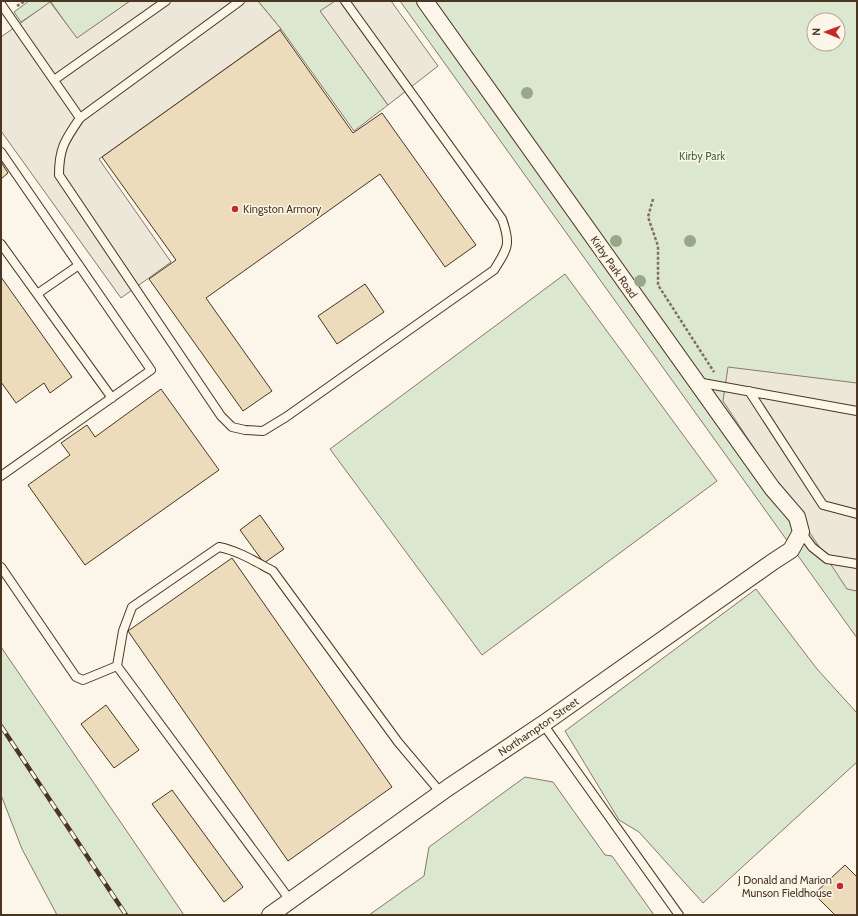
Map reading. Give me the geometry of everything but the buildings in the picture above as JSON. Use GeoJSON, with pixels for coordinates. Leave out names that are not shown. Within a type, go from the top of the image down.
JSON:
{"type":"FeatureCollection","features":[{"type":"Feature","properties":{"kind":"street","name":"Kirby Park Road"},"geometry":{"type":"LineString","coordinates":[[426,1],[772,488],[796,517],[801,532]]}},
{"type":"Feature","properties":{"kind":"street","name":"Northampton Street"},"geometry":{"type":"LineString","coordinates":[[270,915],[441,793],[543,724],[791,550],[801,532]]}},
{"type":"Feature","properties":{"kind":"lane"},"geometry":{"type":"LineString","coordinates":[[54,80],[166,1]]}},
{"type":"Feature","properties":{"kind":"lane"},"geometry":{"type":"LineString","coordinates":[[240,1],[80,118],[65,141],[59,160],[59,175],[221,416],[232,427],[245,430],[263,431],[286,417],[494,270],[506,252],[508,235],[502,219],[345,1]]}},
{"type":"Feature","properties":{"kind":"lane"},"geometry":{"type":"LineString","coordinates":[[1,4],[80,118]]}},
{"type":"Feature","properties":{"kind":"lane"},"geometry":{"type":"LineString","coordinates":[[1,152],[151,370],[1,476]]}},
{"type":"Feature","properties":{"kind":"lane"},"geometry":{"type":"LineString","coordinates":[[1,244],[112,398]]}},
{"type":"Feature","properties":{"kind":"lane"},"geometry":{"type":"LineString","coordinates":[[37,294],[79,265]]}},
{"type":"Feature","properties":{"kind":"lane"},"geometry":{"type":"LineString","coordinates":[[696,382],[857,411]]}},
{"type":"Feature","properties":{"kind":"lane"},"geometry":{"type":"LineString","coordinates":[[749,391],[823,505],[857,514]]}},
{"type":"Feature","properties":{"kind":"lane"},"geometry":{"type":"LineString","coordinates":[[801,532],[812,547],[827,559],[857,564]]}},
{"type":"Feature","properties":{"kind":"lane"},"geometry":{"type":"LineString","coordinates":[[290,900],[117,666],[122,632],[132,607],[220,547],[247,556],[273,572],[398,742],[441,793]]}},
{"type":"Feature","properties":{"kind":"lane"},"geometry":{"type":"LineString","coordinates":[[1,567],[76,677],[83,680],[117,666]]}},
{"type":"Feature","properties":{"kind":"lane"},"geometry":{"type":"LineString","coordinates":[[543,724],[679,915]]}},
{"type":"Feature","properties":{"kind":"path"},"geometry":{"type":"LineString","coordinates":[[653,199],[648,217],[658,246],[658,285],[716,374],[713,385]]}},
{"type":"Feature","properties":{"kind":"green space"},"geometry":{"type":"Polygon","coordinates":[[[29,1],[130,1],[77,39],[51,2],[21,22],[14,12],[29,1]]]}},
{"type":"Feature","properties":{"kind":"green space"},"geometry":{"type":"Polygon","coordinates":[[[258,1],[335,1],[321,12],[388,105],[354,131],[281,29],[258,1]]]}},
{"type":"Feature","properties":{"kind":"green space","name":"Kirby Park"},"geometry":{"type":"Polygon","coordinates":[[[400,1],[857,1],[857,638],[400,1]]]}},
{"type":"Feature","properties":{"kind":"green space"},"geometry":{"type":"Polygon","coordinates":[[[565,274],[717,481],[482,655],[330,449],[565,274]]]}},
{"type":"Feature","properties":{"kind":"green space"},"geometry":{"type":"Polygon","coordinates":[[[756,589],[817,669],[857,713],[857,762],[703,903],[639,832],[619,820],[565,731],[756,589]]]}},
{"type":"Feature","properties":{"kind":"green space"},"geometry":{"type":"Polygon","coordinates":[[[1,647],[184,915],[57,915],[22,849],[1,795],[1,647]]]}},
{"type":"Feature","properties":{"kind":"green space"},"geometry":{"type":"Polygon","coordinates":[[[525,777],[553,782],[605,855],[612,856],[654,915],[369,915],[424,876],[429,847],[525,777]]]}},
{"type":"Feature","properties":{"kind":"shaded area"},"geometry":{"type":"Polygon","coordinates":[[[130,1],[258,1],[281,29],[99,159],[171,262],[121,298],[1,131],[1,37],[50,2],[77,38],[130,1]]]}},
{"type":"Feature","properties":{"kind":"shaded area"},"geometry":{"type":"Polygon","coordinates":[[[335,1],[391,1],[438,66],[388,105],[320,11],[335,1]]]}},
{"type":"Feature","properties":{"kind":"shaded area"},"geometry":{"type":"Polygon","coordinates":[[[728,367],[857,383],[857,591],[847,589],[723,401],[728,367]]]}},
{"type":"Feature","properties":{"kind":"railway"},"geometry":{"type":"LineString","coordinates":[[1,726],[126,915]]}},
{"type":"Feature","properties":{"kind":"place","name":"Kingston Armory"},"geometry":{"type":"Point","coordinates":[235,209]}},
{"type":"Feature","properties":{"kind":"place","name":"J Donald and Marion Munson Fieldhouse"},"geometry":{"type":"Point","coordinates":[840,886]}}]}
